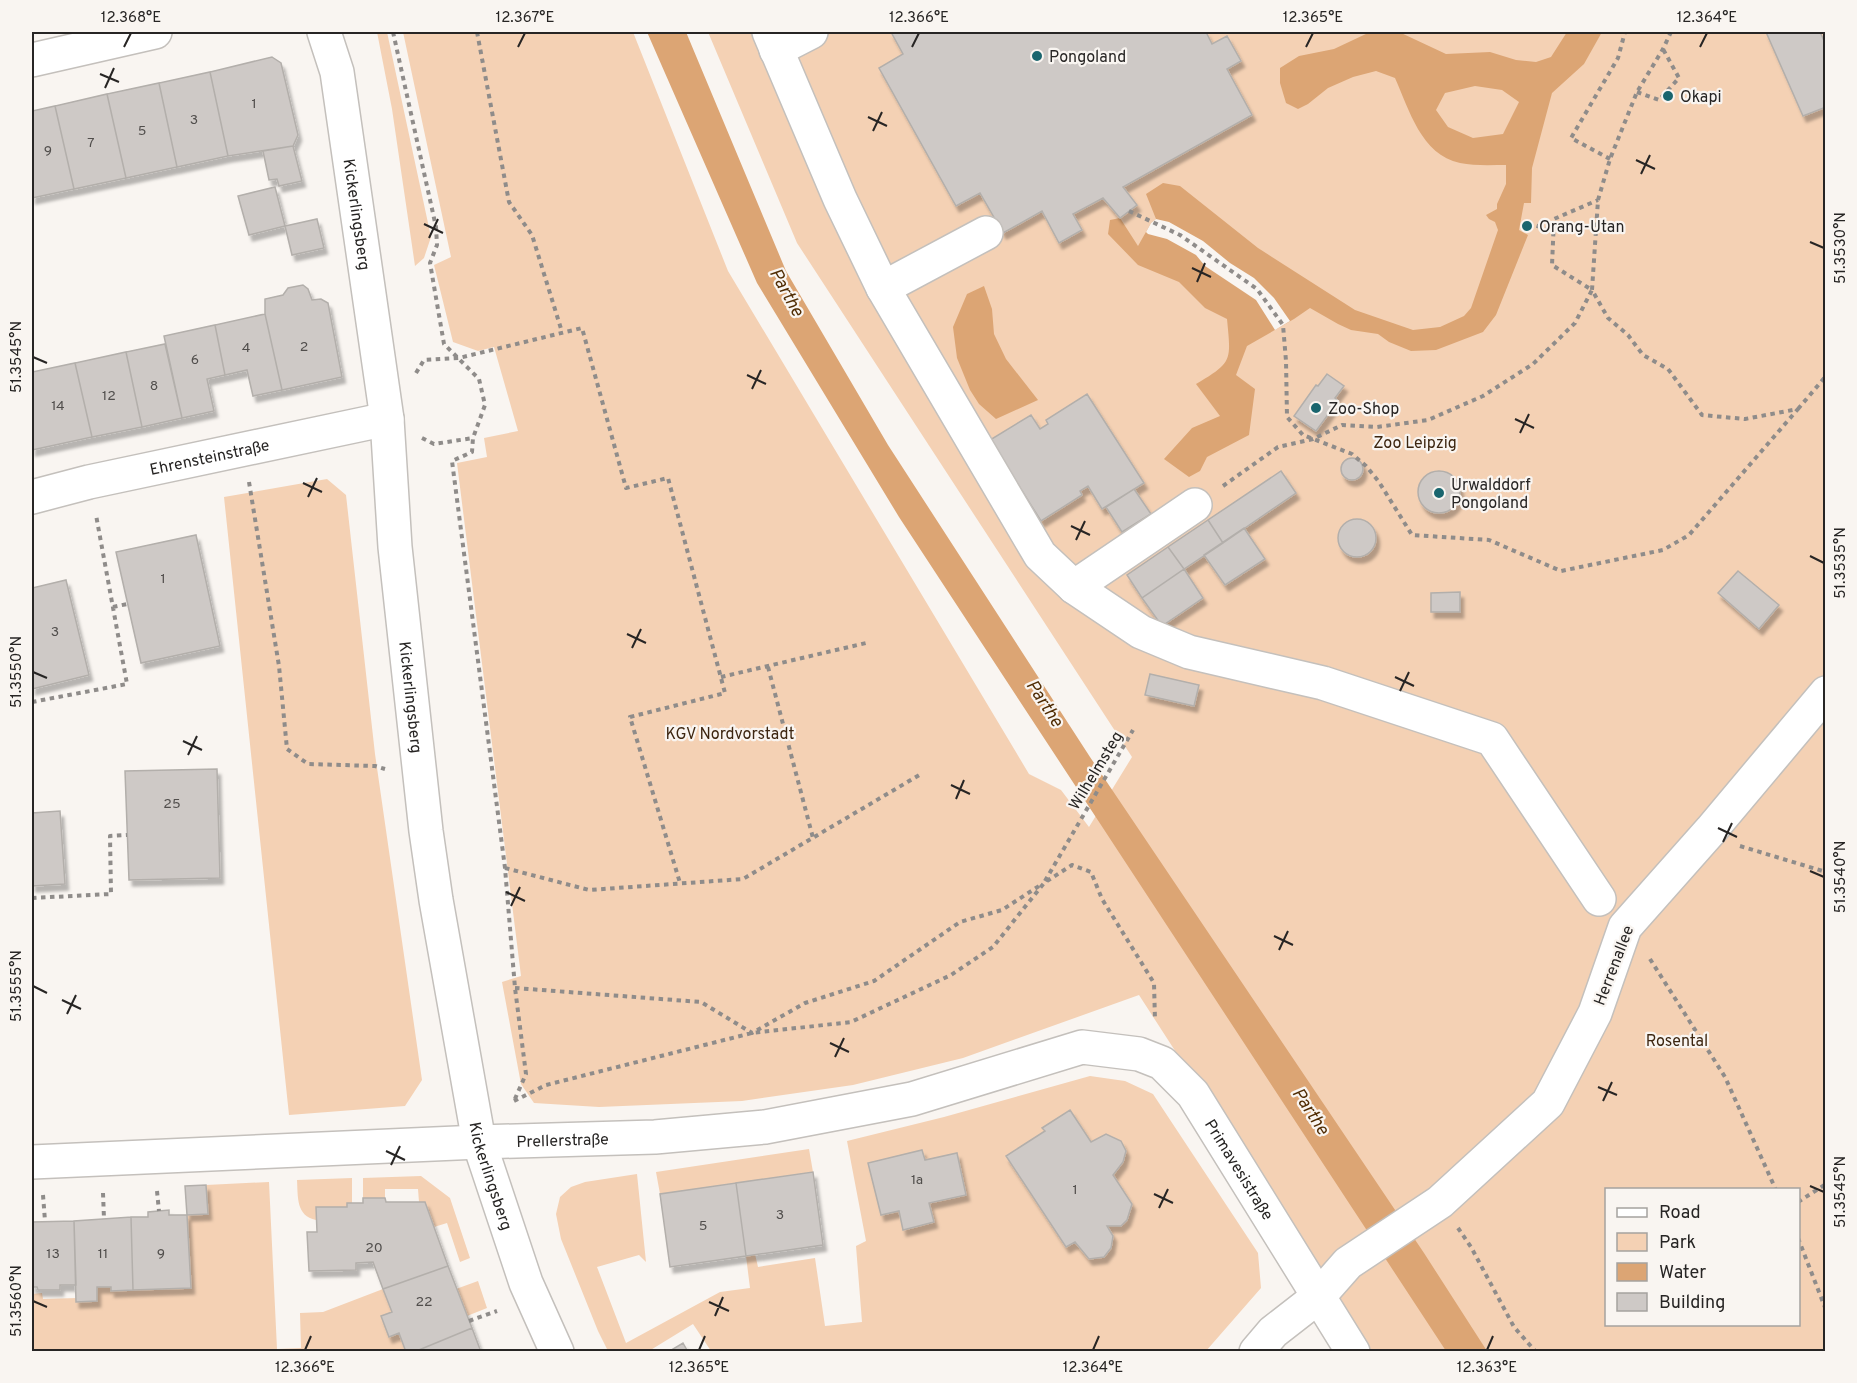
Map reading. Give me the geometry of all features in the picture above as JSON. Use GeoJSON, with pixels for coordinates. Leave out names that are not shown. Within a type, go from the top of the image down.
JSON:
{"type":"FeatureCollection","features":[{"type":"Feature","properties":{"kind":"street"},"geometry":{"type":"LineString","coordinates":[[32,60],[155,32]]}},
{"type":"Feature","properties":{"kind":"street","name":"Kickerlingsberg"},"geometry":{"type":"LineString","coordinates":[[324,32],[337,72],[387,419],[395,547],[420,780],[436,900],[479,1142],[526,1283],[557,1352]]}},
{"type":"Feature","properties":{"kind":"street"},"geometry":{"type":"LineString","coordinates":[[811,32],[772,41],[840,199],[883,288],[1040,555],[1074,587],[1141,632],[1190,652],[1323,683],[1492,739],[1599,899]]}},
{"type":"Feature","properties":{"kind":"street"},"geometry":{"type":"LineString","coordinates":[[883,288],[986,234]]}},
{"type":"Feature","properties":{"kind":"street","name":"Ehrensteinstraße"},"geometry":{"type":"LineString","coordinates":[[32,497],[89,482],[387,419]]}},
{"type":"Feature","properties":{"kind":"street"},"geometry":{"type":"LineString","coordinates":[[1074,587],[1195,505]]}},
{"type":"Feature","properties":{"kind":"street","name":"Herrenallee"},"geometry":{"type":"LineString","coordinates":[[1256,1352],[1273,1332],[1318,1297],[1348,1263],[1440,1202],[1548,1103],[1595,1013],[1624,927],[1711,830],[1826,693]]}},
{"type":"Feature","properties":{"kind":"street","name":"Prellerstraße"},"geometry":{"type":"LineString","coordinates":[[32,1162],[479,1142],[655,1137],[765,1127],[912,1099],[1082,1047]]}},
{"type":"Feature","properties":{"kind":"street","name":"Primavesistraße"},"geometry":{"type":"LineString","coordinates":[[1082,1047],[1138,1054],[1162,1063],[1193,1094],[1353,1352]]}},
{"type":"Feature","properties":{"kind":"path"},"geometry":{"type":"LineString","coordinates":[[393,32],[436,227],[437,245],[430,263],[444,345],[479,379],[485,405],[474,438],[472,452],[452,461],[505,868],[515,988],[526,1074],[514,1101],[546,1085],[752,1034],[851,1022],[951,975],[993,947],[1044,883]]}},
{"type":"Feature","properties":{"kind":"path"},"geometry":{"type":"LineString","coordinates":[[477,32],[509,202],[532,235],[562,332]]}},
{"type":"Feature","properties":{"kind":"path"},"geometry":{"type":"LineString","coordinates":[[1610,159],[1571,138],[1618,58],[1625,32]]}},
{"type":"Feature","properties":{"kind":"path"},"geometry":{"type":"LineString","coordinates":[[1195,505],[1278,447],[1313,439],[1342,425],[1377,427],[1428,420],[1483,396],[1533,364],[1575,323],[1592,290],[1598,200],[1610,159],[1637,92],[1671,32]]}},
{"type":"Feature","properties":{"kind":"path"},"geometry":{"type":"LineString","coordinates":[[1637,92],[1659,100],[1679,78],[1663,49]]}},
{"type":"Feature","properties":{"kind":"path"},"geometry":{"type":"LineString","coordinates":[[1598,200],[1554,219],[1552,265],[1592,290],[1608,318],[1628,335],[1643,355],[1668,369],[1702,415],[1745,419],[1798,409]]}},
{"type":"Feature","properties":{"kind":"path"},"geometry":{"type":"LineString","coordinates":[[1129,212],[1180,236],[1257,289],[1283,326],[1287,417],[1303,435],[1352,454],[1366,466],[1379,482],[1412,535],[1490,540],[1561,571],[1663,550],[1689,535],[1826,376]]}},
{"type":"Feature","properties":{"kind":"path"},"geometry":{"type":"LineString","coordinates":[[1528,223],[1553,231]]}},
{"type":"Feature","properties":{"kind":"path"},"geometry":{"type":"LineString","coordinates":[[424,360],[459,358],[582,328],[626,488],[668,478],[725,693],[630,717],[680,884]]}},
{"type":"Feature","properties":{"kind":"path"},"geometry":{"type":"LineString","coordinates":[[434,444],[474,438]]}},
{"type":"Feature","properties":{"kind":"path"},"geometry":{"type":"LineString","coordinates":[[244,448],[279,666],[287,749],[308,764],[375,766],[420,780]]}},
{"type":"Feature","properties":{"kind":"path"},"geometry":{"type":"LineString","coordinates":[[32,702],[128,684],[89,482]]}},
{"type":"Feature","properties":{"kind":"path"},"geometry":{"type":"LineString","coordinates":[[112,607],[127,604]]}},
{"type":"Feature","properties":{"kind":"path"},"geometry":{"type":"LineString","coordinates":[[721,677],[866,643]]}},
{"type":"Feature","properties":{"kind":"path"},"geometry":{"type":"LineString","coordinates":[[768,667],[813,838]]}},
{"type":"Feature","properties":{"kind":"path","name":"Wilhelmsteg"},"geometry":{"type":"LineString","coordinates":[[1044,883],[1133,730]]}},
{"type":"Feature","properties":{"kind":"path"},"geometry":{"type":"LineString","coordinates":[[505,868],[589,890],[743,879],[921,774]]}},
{"type":"Feature","properties":{"kind":"path"},"geometry":{"type":"LineString","coordinates":[[1711,830],[1744,848],[1826,872]]}},
{"type":"Feature","properties":{"kind":"path"},"geometry":{"type":"LineString","coordinates":[[32,898],[111,894],[110,836],[127,835]]}},
{"type":"Feature","properties":{"kind":"path"},"geometry":{"type":"LineString","coordinates":[[752,1034],[805,1003],[874,981],[960,922],[1002,910],[1072,866],[1091,872],[1102,899],[1154,983],[1155,1020]]}},
{"type":"Feature","properties":{"kind":"path"},"geometry":{"type":"LineString","coordinates":[[1624,927],[1654,964],[1725,1077],[1775,1188]]}},
{"type":"Feature","properties":{"kind":"path"},"geometry":{"type":"LineString","coordinates":[[515,988],[701,1002],[752,1034]]}},
{"type":"Feature","properties":{"kind":"path"},"geometry":{"type":"LineString","coordinates":[[1800,1201],[1826,1184]]}},
{"type":"Feature","properties":{"kind":"path"},"geometry":{"type":"LineString","coordinates":[[157,1187],[159,1211]]}},
{"type":"Feature","properties":{"kind":"path"},"geometry":{"type":"LineString","coordinates":[[103,1189],[104,1219]]}},
{"type":"Feature","properties":{"kind":"path"},"geometry":{"type":"LineString","coordinates":[[43,1192],[45,1221]]}},
{"type":"Feature","properties":{"kind":"path"},"geometry":{"type":"LineString","coordinates":[[1800,1243],[1826,1310]]}},
{"type":"Feature","properties":{"kind":"path"},"geometry":{"type":"LineString","coordinates":[[1471,1247],[1514,1327],[1536,1352]]}},
{"type":"Feature","properties":{"kind":"path"},"geometry":{"type":"LineString","coordinates":[[469,1321],[497,1311]]}},
{"type":"Feature","properties":{"kind":"green space"},"geometry":{"type":"Polygon","coordinates":[[[377,32],[387,32],[431,237],[424,258],[415,266],[392,109],[377,32]]]}},
{"type":"Feature","properties":{"kind":"green space"},"geometry":{"type":"Polygon","coordinates":[[[403,32],[633,32],[728,271],[1029,774],[1061,790],[1089,827],[1132,757],[797,243],[708,32],[1825,32],[1825,1351],[1369,1351],[1139,995],[963,1058],[853,1085],[742,1101],[599,1107],[534,1103],[521,1084],[502,982],[521,976],[457,463],[487,457],[484,438],[518,431],[494,347],[478,351],[453,342],[434,265],[451,257],[403,32]]]}},
{"type":"Feature","properties":{"kind":"green space"},"geometry":{"type":"Polygon","coordinates":[[[327,479],[346,495],[375,754],[422,1080],[405,1106],[289,1115],[224,497],[327,479]]]}},
{"type":"Feature","properties":{"kind":"green space"},"geometry":{"type":"Polygon","coordinates":[[[1090,1076],[1125,1081],[1153,1094],[1258,1253],[1261,1288],[1206,1351],[711,1351],[693,1324],[649,1351],[608,1351],[561,1239],[556,1214],[560,1197],[571,1187],[585,1182],[637,1174],[646,1262],[639,1255],[597,1267],[626,1343],[720,1292],[750,1288],[746,1256],[755,1254],[758,1267],[815,1258],[825,1326],[862,1322],[856,1246],[866,1241],[847,1141],[944,1117],[1090,1076]]]}},
{"type":"Feature","properties":{"kind":"green space"},"geometry":{"type":"Polygon","coordinates":[[[809,1149],[813,1172],[660,1194],[656,1172],[809,1149]]]}},
{"type":"Feature","properties":{"kind":"green space"},"geometry":{"type":"Polygon","coordinates":[[[421,1176],[450,1198],[470,1258],[460,1262],[447,1223],[434,1227],[425,1202],[419,1202],[418,1189],[385,1189],[385,1198],[363,1198],[363,1178],[421,1176]]]}},
{"type":"Feature","properties":{"kind":"green space"},"geometry":{"type":"Polygon","coordinates":[[[352,1178],[352,1203],[347,1207],[316,1207],[316,1220],[309,1218],[301,1210],[297,1180],[352,1178]]]}},
{"type":"Feature","properties":{"kind":"green space"},"geometry":{"type":"Polygon","coordinates":[[[269,1182],[277,1349],[301,1348],[300,1313],[323,1312],[383,1289],[392,1312],[382,1316],[389,1337],[399,1333],[406,1351],[32,1351],[32,1294],[42,1293],[43,1299],[77,1298],[77,1302],[97,1301],[97,1287],[111,1287],[112,1291],[191,1288],[187,1215],[208,1214],[206,1185],[269,1182]]]}},
{"type":"Feature","properties":{"kind":"green space"},"geometry":{"type":"Polygon","coordinates":[[[478,1281],[487,1308],[467,1316],[456,1289],[478,1281]]]}},
{"type":"Feature","properties":{"kind":"water","name":"Parthe"},"geometry":{"type":"Polygon","coordinates":[[[647,32],[686,32],[786,271],[888,445],[1090,757],[1424,1253],[1487,1351],[1446,1351],[899,517],[757,283],[647,32]]]}},
{"type":"Feature","properties":{"kind":"water"},"geometry":{"type":"Polygon","coordinates":[[[1399,32],[1446,54],[1490,52],[1516,60],[1536,62],[1551,57],[1567,32],[1602,32],[1584,64],[1552,93],[1532,168],[1531,203],[1524,203],[1519,230],[1528,235],[1496,315],[1483,332],[1436,350],[1411,351],[1389,342],[1378,334],[1351,330],[1310,308],[1247,346],[1236,375],[1255,389],[1249,435],[1207,457],[1200,471],[1189,477],[1164,459],[1192,428],[1220,416],[1196,384],[1217,370],[1227,359],[1229,344],[1227,319],[1205,308],[1179,282],[1138,265],[1108,234],[1110,220],[1120,218],[1138,246],[1151,223],[1156,219],[1146,194],[1163,183],[1180,186],[1258,248],[1355,310],[1413,330],[1440,327],[1464,316],[1471,308],[1498,230],[1495,222],[1486,215],[1497,209],[1506,184],[1506,165],[1460,163],[1435,151],[1418,129],[1395,78],[1376,71],[1353,77],[1328,88],[1298,109],[1286,103],[1280,83],[1280,68],[1299,56],[1334,49],[1368,33],[1399,32]],[[1475,86],[1445,93],[1436,110],[1448,127],[1473,138],[1503,134],[1519,102],[1502,90],[1475,86]]]}},
{"type":"Feature","properties":{"kind":"water"},"geometry":{"type":"Polygon","coordinates":[[[984,286],[992,309],[994,334],[1006,359],[1038,400],[996,419],[979,404],[970,390],[957,358],[953,327],[967,294],[984,286]]]}},
{"type":"Feature","properties":{"kind":"pier"},"geometry":{"type":"Polygon","coordinates":[[[1156,219],[1169,222],[1203,241],[1230,263],[1254,278],[1274,298],[1290,321],[1275,330],[1256,300],[1205,266],[1196,255],[1167,239],[1148,234],[1146,232],[1156,219]]]}},
{"type":"Feature","properties":{"kind":"building"},"geometry":{"type":"Polygon","coordinates":[[[891,32],[1206,32],[1212,44],[1227,36],[1241,61],[1227,69],[1252,115],[1123,187],[1137,205],[1120,218],[1103,198],[1073,214],[1082,230],[1059,243],[1042,211],[1003,233],[980,193],[956,206],[879,68],[903,54],[891,32]]]}},
{"type":"Feature","properties":{"kind":"building"},"geometry":{"type":"Polygon","coordinates":[[[1766,32],[1820,32],[1826,45],[1826,107],[1803,116],[1766,32]]]}},
{"type":"Feature","properties":{"kind":"building"},"geometry":{"type":"Polygon","coordinates":[[[272,57],[281,63],[298,135],[293,146],[228,156],[210,72],[272,57]]]}},
{"type":"Feature","properties":{"kind":"building"},"geometry":{"type":"Polygon","coordinates":[[[210,72],[228,156],[177,167],[159,83],[210,72]]]}},
{"type":"Feature","properties":{"kind":"building"},"geometry":{"type":"Polygon","coordinates":[[[159,83],[177,167],[126,178],[107,94],[159,83]]]}},
{"type":"Feature","properties":{"kind":"building"},"geometry":{"type":"Polygon","coordinates":[[[107,94],[126,178],[74,189],[55,106],[107,94]]]}},
{"type":"Feature","properties":{"kind":"building"},"geometry":{"type":"Polygon","coordinates":[[[55,106],[74,189],[32,198],[32,111],[55,106]]]}},
{"type":"Feature","properties":{"kind":"building"},"geometry":{"type":"Polygon","coordinates":[[[293,146],[302,181],[279,186],[277,179],[269,180],[263,151],[293,146]]]}},
{"type":"Feature","properties":{"kind":"building"},"geometry":{"type":"Polygon","coordinates":[[[275,187],[285,226],[249,235],[238,196],[275,187]]]}},
{"type":"Feature","properties":{"kind":"building"},"geometry":{"type":"Polygon","coordinates":[[[317,219],[324,248],[292,255],[285,226],[317,219]]]}},
{"type":"Feature","properties":{"kind":"building"},"geometry":{"type":"Polygon","coordinates":[[[303,285],[308,289],[312,300],[321,299],[328,303],[342,377],[282,390],[265,314],[265,299],[283,295],[288,288],[303,285]]]}},
{"type":"Feature","properties":{"kind":"building"},"geometry":{"type":"Polygon","coordinates":[[[265,314],[282,390],[253,396],[247,370],[225,375],[215,325],[265,314]]]}},
{"type":"Feature","properties":{"kind":"building"},"geometry":{"type":"Polygon","coordinates":[[[215,325],[225,375],[207,379],[214,411],[182,418],[164,336],[215,325]]]}},
{"type":"Feature","properties":{"kind":"building"},"geometry":{"type":"Polygon","coordinates":[[[165,344],[182,418],[142,427],[126,352],[165,344]]]}},
{"type":"Feature","properties":{"kind":"building"},"geometry":{"type":"Polygon","coordinates":[[[126,352],[142,427],[92,437],[75,363],[126,352]]]}},
{"type":"Feature","properties":{"kind":"building"},"geometry":{"type":"Polygon","coordinates":[[[75,363],[92,437],[32,450],[32,372],[75,363]]]}},
{"type":"Feature","properties":{"kind":"building","name":"Zoo-Shop"},"geometry":{"type":"Polygon","coordinates":[[[1327,374],[1344,386],[1335,398],[1338,401],[1316,431],[1294,416],[1316,385],[1318,386],[1327,374]]]}},
{"type":"Feature","properties":{"kind":"building"},"geometry":{"type":"Polygon","coordinates":[[[1087,394],[1144,483],[1102,509],[1088,486],[1080,491],[1082,495],[1041,521],[990,440],[1031,415],[1040,429],[1048,424],[1046,420],[1087,394]]]}},
{"type":"Feature","properties":{"kind":"building"},"geometry":{"type":"Polygon","coordinates":[[[1352,458],[1360,461],[1363,469],[1360,477],[1352,480],[1344,477],[1341,469],[1344,461],[1352,458]]]}},
{"type":"Feature","properties":{"kind":"building"},"geometry":{"type":"Polygon","coordinates":[[[1281,471],[1296,493],[1223,543],[1208,520],[1281,471]]]}},
{"type":"Feature","properties":{"kind":"building","name":"Urwalddorf Pongoland"},"geometry":{"type":"Polygon","coordinates":[[[1439,471],[1454,477],[1460,492],[1454,507],[1439,513],[1424,507],[1418,492],[1424,477],[1439,471]]]}},
{"type":"Feature","properties":{"kind":"building"},"geometry":{"type":"Polygon","coordinates":[[[1134,489],[1151,514],[1122,532],[1106,507],[1134,489]]]}},
{"type":"Feature","properties":{"kind":"building"},"geometry":{"type":"Polygon","coordinates":[[[1357,519],[1370,525],[1376,538],[1370,551],[1357,557],[1344,551],[1338,538],[1344,525],[1357,519]]]}},
{"type":"Feature","properties":{"kind":"building"},"geometry":{"type":"Polygon","coordinates":[[[1208,520],[1223,543],[1184,569],[1168,547],[1208,520]]]}},
{"type":"Feature","properties":{"kind":"building"},"geometry":{"type":"Polygon","coordinates":[[[1244,528],[1265,559],[1225,585],[1204,555],[1244,528]]]}},
{"type":"Feature","properties":{"kind":"building"},"geometry":{"type":"Polygon","coordinates":[[[196,535],[220,646],[141,663],[116,552],[196,535]]]}},
{"type":"Feature","properties":{"kind":"building"},"geometry":{"type":"Polygon","coordinates":[[[1168,547],[1184,569],[1142,598],[1127,575],[1168,547]]]}},
{"type":"Feature","properties":{"kind":"building"},"geometry":{"type":"Polygon","coordinates":[[[1184,569],[1203,598],[1162,626],[1142,598],[1184,569]]]}},
{"type":"Feature","properties":{"kind":"building"},"geometry":{"type":"Polygon","coordinates":[[[1738,571],[1779,605],[1759,629],[1718,593],[1738,571]]]}},
{"type":"Feature","properties":{"kind":"building"},"geometry":{"type":"Polygon","coordinates":[[[66,580],[89,675],[32,689],[32,588],[66,580]]]}},
{"type":"Feature","properties":{"kind":"building"},"geometry":{"type":"Polygon","coordinates":[[[1460,592],[1460,612],[1431,612],[1431,593],[1460,592]]]}},
{"type":"Feature","properties":{"kind":"building"},"geometry":{"type":"Polygon","coordinates":[[[1150,674],[1199,685],[1194,706],[1145,695],[1150,674]]]}},
{"type":"Feature","properties":{"kind":"building"},"geometry":{"type":"Polygon","coordinates":[[[217,769],[220,878],[129,880],[125,771],[217,769]]]}},
{"type":"Feature","properties":{"kind":"building"},"geometry":{"type":"Polygon","coordinates":[[[60,811],[65,884],[32,886],[32,813],[60,811]]]}},
{"type":"Feature","properties":{"kind":"building"},"geometry":{"type":"Polygon","coordinates":[[[1070,1110],[1091,1142],[1106,1134],[1121,1141],[1126,1151],[1123,1162],[1113,1175],[1132,1204],[1127,1220],[1121,1226],[1107,1226],[1113,1236],[1111,1248],[1104,1257],[1089,1259],[1075,1242],[1066,1247],[1006,1156],[1045,1131],[1042,1128],[1070,1110]]]}},
{"type":"Feature","properties":{"kind":"building"},"geometry":{"type":"Polygon","coordinates":[[[922,1150],[925,1160],[957,1153],[966,1195],[929,1203],[934,1222],[903,1230],[899,1211],[881,1215],[868,1163],[922,1150]]]}},
{"type":"Feature","properties":{"kind":"building"},"geometry":{"type":"Polygon","coordinates":[[[813,1172],[823,1245],[746,1256],[736,1183],[813,1172]]]}},
{"type":"Feature","properties":{"kind":"building"},"geometry":{"type":"Polygon","coordinates":[[[736,1183],[746,1256],[670,1267],[660,1194],[736,1183]]]}},
{"type":"Feature","properties":{"kind":"building"},"geometry":{"type":"Polygon","coordinates":[[[206,1185],[208,1214],[187,1215],[185,1186],[206,1185]]]}},
{"type":"Feature","properties":{"kind":"building"},"geometry":{"type":"Polygon","coordinates":[[[363,1198],[385,1198],[386,1202],[425,1202],[448,1266],[383,1289],[373,1262],[356,1263],[356,1270],[309,1271],[307,1232],[317,1232],[316,1207],[347,1207],[347,1203],[363,1203],[363,1198]]]}},
{"type":"Feature","properties":{"kind":"building"},"geometry":{"type":"Polygon","coordinates":[[[169,1210],[169,1215],[187,1215],[191,1288],[133,1290],[131,1217],[148,1217],[148,1212],[169,1210]]]}},
{"type":"Feature","properties":{"kind":"building"},"geometry":{"type":"Polygon","coordinates":[[[131,1217],[133,1290],[111,1291],[111,1287],[97,1287],[97,1301],[76,1302],[74,1221],[131,1217]]]}},
{"type":"Feature","properties":{"kind":"building"},"geometry":{"type":"Polygon","coordinates":[[[74,1221],[76,1285],[60,1285],[60,1290],[38,1290],[37,1287],[32,1287],[32,1222],[74,1221]]]}},
{"type":"Feature","properties":{"kind":"building"},"geometry":{"type":"Polygon","coordinates":[[[448,1266],[472,1328],[414,1352],[406,1352],[399,1333],[389,1337],[381,1316],[392,1312],[383,1289],[448,1266]]]}},
{"type":"Feature","properties":{"kind":"building"},"geometry":{"type":"Polygon","coordinates":[[[472,1328],[481,1352],[414,1352],[472,1328]]]}},
{"type":"Feature","properties":{"kind":"building"},"geometry":{"type":"Polygon","coordinates":[[[683,1343],[688,1352],[668,1352],[683,1343]]]}},
{"type":"Feature","properties":{"kind":"place","name":"Pongoland"},"geometry":{"type":"Point","coordinates":[1037,56]}},
{"type":"Feature","properties":{"kind":"place","name":"Okapi"},"geometry":{"type":"Point","coordinates":[1668,96]}},
{"type":"Feature","properties":{"kind":"place","name":"Orang-Utan"},"geometry":{"type":"Point","coordinates":[1527,226]}},
{"type":"Feature","properties":{"kind":"place","name":"Zoo-Shop"},"geometry":{"type":"Point","coordinates":[1316,408]}},
{"type":"Feature","properties":{"kind":"place","name":"Urwalddorf Pongoland"},"geometry":{"type":"Point","coordinates":[1439,493]}},
{"type":"Feature","properties":{"kind":"park label","name":"Zoo Leipzig"},"geometry":{"type":"Point","coordinates":[1415,442]}},
{"type":"Feature","properties":{"kind":"park label","name":"KGV Nordvorstadt"},"geometry":{"type":"Point","coordinates":[730,733]}},
{"type":"Feature","properties":{"kind":"park label","name":"Rosental"},"geometry":{"type":"Point","coordinates":[1677,1040]}}]}
